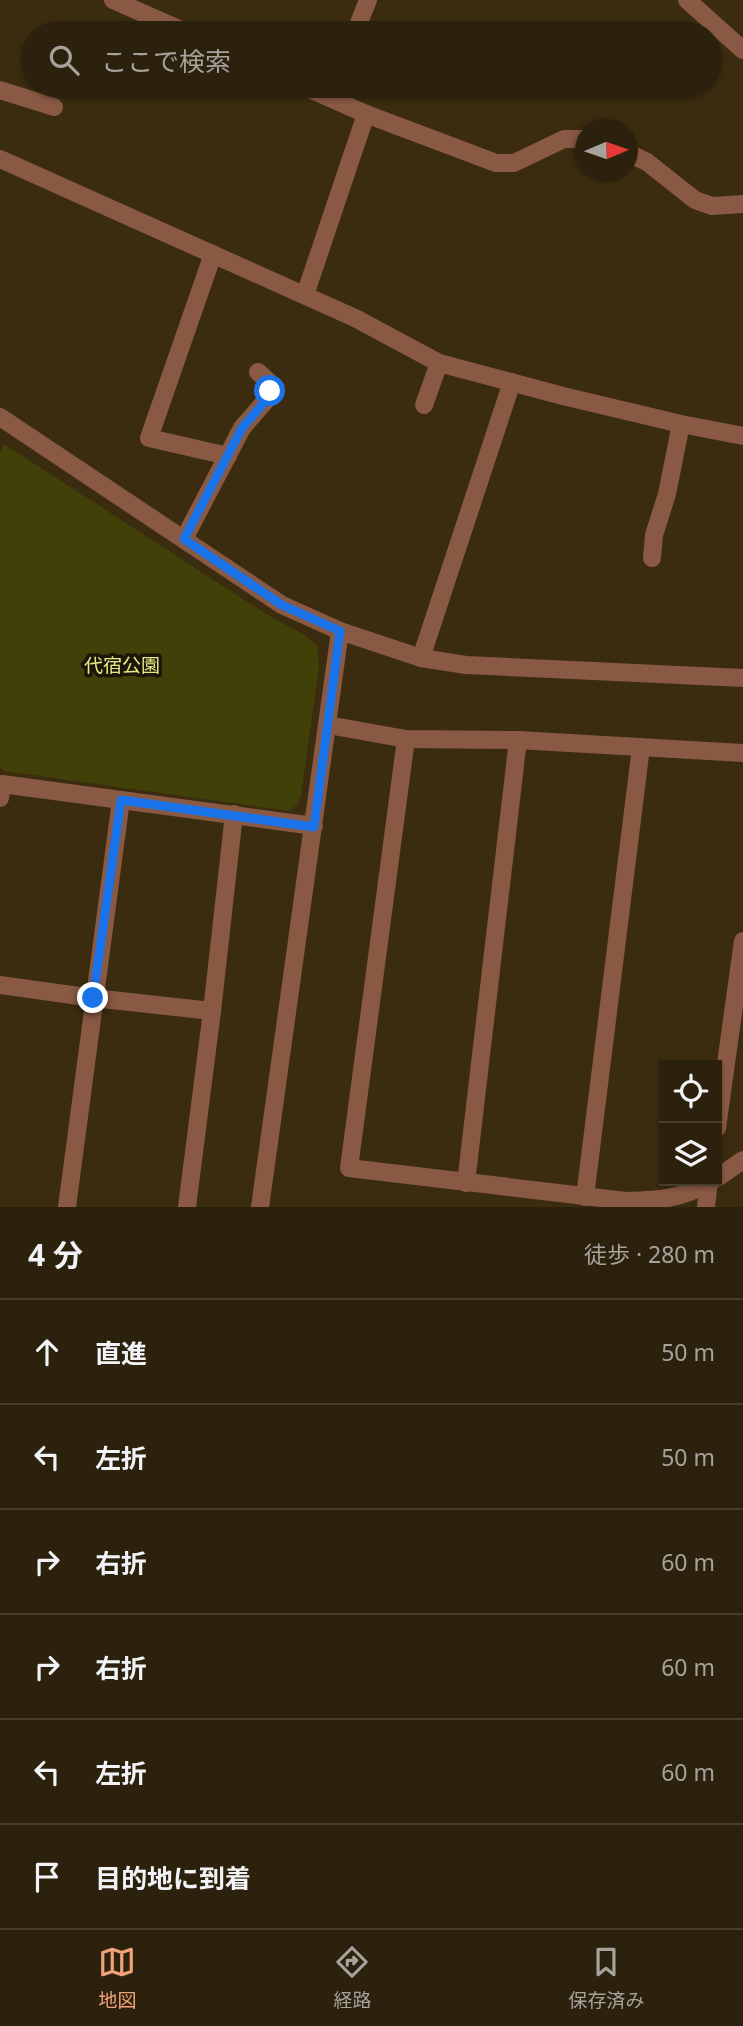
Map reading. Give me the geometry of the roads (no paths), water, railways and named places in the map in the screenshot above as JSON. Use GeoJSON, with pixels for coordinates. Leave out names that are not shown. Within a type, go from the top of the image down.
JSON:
{"type":"FeatureCollection","features":[{"type":"Feature","properties":{"kind":"street"},"geometry":{"type":"LineString","coordinates":[[113,0],[161,21]]}},
{"type":"Feature","properties":{"kind":"street"},"geometry":{"type":"LineString","coordinates":[[360,21],[368,0]]}},
{"type":"Feature","properties":{"kind":"street"},"geometry":{"type":"LineString","coordinates":[[687,0],[711,21]]}},
{"type":"Feature","properties":{"kind":"street"},"geometry":{"type":"LineString","coordinates":[[722,31],[743,50]]}},
{"type":"Feature","properties":{"kind":"street"},"geometry":{"type":"LineString","coordinates":[[0,90],[21,97]]}},
{"type":"Feature","properties":{"kind":"street"},"geometry":{"type":"LineString","coordinates":[[25,98],[54,107]]}},
{"type":"Feature","properties":{"kind":"street"},"geometry":{"type":"LineString","coordinates":[[343,98],[366,114],[496,163],[514,163],[564,139],[575,139]]}},
{"type":"Feature","properties":{"kind":"street"},"geometry":{"type":"LineString","coordinates":[[305,295],[366,114]]}},
{"type":"Feature","properties":{"kind":"street"},"geometry":{"type":"LineString","coordinates":[[638,158],[695,200],[712,206],[743,204]]}},
{"type":"Feature","properties":{"kind":"street"},"geometry":{"type":"LineString","coordinates":[[0,159],[355,318],[439,363],[681,424],[743,436]]}},
{"type":"Feature","properties":{"kind":"street"},"geometry":{"type":"LineString","coordinates":[[213,254],[149,438],[228,456]]}},
{"type":"Feature","properties":{"kind":"street"},"geometry":{"type":"LineString","coordinates":[[424,405],[439,363]]}},
{"type":"Feature","properties":{"kind":"street"},"geometry":{"type":"LineString","coordinates":[[184,539],[242,428],[267,399],[269,382],[258,372]]}},
{"type":"Feature","properties":{"kind":"street"},"geometry":{"type":"LineString","coordinates":[[421,658],[512,383]]}},
{"type":"Feature","properties":{"kind":"street"},"geometry":{"type":"LineString","coordinates":[[0,417],[282,605],[340,631],[421,658],[466,666],[743,678]]}},
{"type":"Feature","properties":{"kind":"street"},"geometry":{"type":"LineString","coordinates":[[652,558],[654,535],[667,494],[681,424]]}},
{"type":"Feature","properties":{"kind":"street"},"geometry":{"type":"LineString","coordinates":[[260,1207],[340,631]]}},
{"type":"Feature","properties":{"kind":"street"},"geometry":{"type":"LineString","coordinates":[[328,724],[406,740],[518,740],[743,753]]}},
{"type":"Feature","properties":{"kind":"street"},"geometry":{"type":"LineString","coordinates":[[406,740],[349,1168],[626,1201],[684,1195],[701,1186]]}},
{"type":"Feature","properties":{"kind":"street"},"geometry":{"type":"LineString","coordinates":[[466,1183],[518,740]]}},
{"type":"Feature","properties":{"kind":"street"},"geometry":{"type":"LineString","coordinates":[[585,1197],[641,747]]}},
{"type":"Feature","properties":{"kind":"street"},"geometry":{"type":"LineString","coordinates":[[0,798],[2,784],[314,827]]}},
{"type":"Feature","properties":{"kind":"street"},"geometry":{"type":"LineString","coordinates":[[66,1207],[121,800]]}},
{"type":"Feature","properties":{"kind":"street"},"geometry":{"type":"LineString","coordinates":[[187,1207],[234,814]]}},
{"type":"Feature","properties":{"kind":"street"},"geometry":{"type":"LineString","coordinates":[[718,1123],[740,988],[743,940]]}},
{"type":"Feature","properties":{"kind":"street"},"geometry":{"type":"LineString","coordinates":[[0,985],[212,1011]]}},
{"type":"Feature","properties":{"kind":"street"},"geometry":{"type":"LineString","coordinates":[[722,1174],[743,1160]]}},
{"type":"Feature","properties":{"kind":"street"},"geometry":{"type":"LineString","coordinates":[[706,1207],[711,1186]]}},
{"type":"Feature","properties":{"kind":"park label","name":"代宿公園"},"geometry":{"type":"Point","coordinates":[122,665]}}]}
